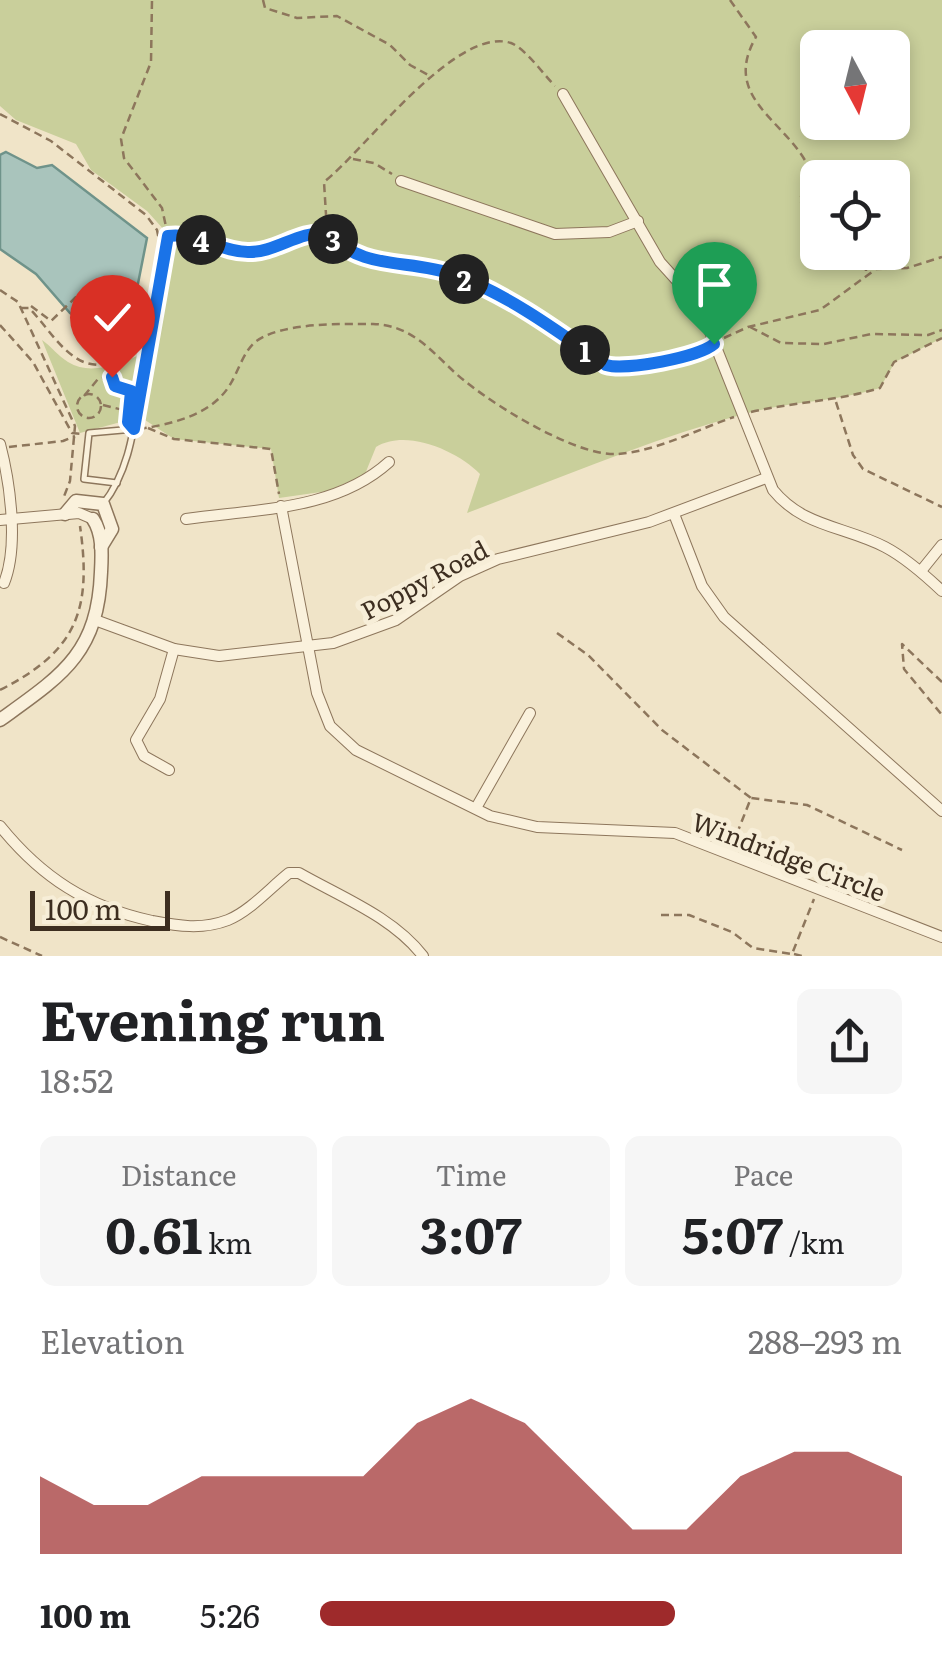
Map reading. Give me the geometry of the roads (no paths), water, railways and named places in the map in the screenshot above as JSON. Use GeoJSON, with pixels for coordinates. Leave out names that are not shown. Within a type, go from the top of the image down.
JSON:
{"type":"FeatureCollection","features":[{"type":"Feature","properties":{"kind":"street"},"geometry":{"type":"LineString","coordinates":[[563,94],[660,262],[688,293],[714,344],[766,478],[788,508],[807,520],[886,548],[921,571],[942,591]]}},
{"type":"Feature","properties":{"kind":"street"},"geometry":{"type":"LineString","coordinates":[[401,181],[555,234],[609,232],[638,221]]}},
{"type":"Feature","properties":{"kind":"street"},"geometry":{"type":"LineString","coordinates":[[1,446],[10,567],[4,583]]}},
{"type":"Feature","properties":{"kind":"street"},"geometry":{"type":"LineString","coordinates":[[186,519],[333,497],[370,479],[389,462]]}},
{"type":"Feature","properties":{"kind":"street","name":"Poppy Road"},"geometry":{"type":"LineString","coordinates":[[96,620],[174,648],[219,656],[309,646],[367,634],[460,576],[498,559],[674,514],[766,478]]}},
{"type":"Feature","properties":{"kind":"street"},"geometry":{"type":"LineString","coordinates":[[72,514],[76,500],[103,504],[112,529],[102,547]]}},
{"type":"Feature","properties":{"kind":"street","name":"Windridge Circle"},"geometry":{"type":"LineString","coordinates":[[280,502],[317,694],[330,726],[356,750],[476,808],[537,828],[659,828],[942,937]]}},
{"type":"Feature","properties":{"kind":"street"},"geometry":{"type":"LineString","coordinates":[[0,720],[62,676],[82,652],[96,620],[102,547],[93,518],[72,514],[5,520]]}},
{"type":"Feature","properties":{"kind":"street"},"geometry":{"type":"LineString","coordinates":[[674,514],[702,586],[724,617],[942,811]]}},
{"type":"Feature","properties":{"kind":"street"},"geometry":{"type":"LineString","coordinates":[[921,571],[942,544]]}},
{"type":"Feature","properties":{"kind":"street"},"geometry":{"type":"LineString","coordinates":[[169,770],[144,756],[136,740],[160,699],[174,648]]}},
{"type":"Feature","properties":{"kind":"street"},"geometry":{"type":"LineString","coordinates":[[476,808],[530,713]]}},
{"type":"Feature","properties":{"kind":"street"},"geometry":{"type":"LineString","coordinates":[[0,826],[37,867],[77,897],[115,913],[180,926],[206,926],[238,914],[289,874],[299,874],[379,917],[411,940],[422,956]]}},
{"type":"Feature","properties":{"kind":"lane"},"geometry":{"type":"LineString","coordinates":[[93,518],[117,483],[134,429],[147,356]]}},
{"type":"Feature","properties":{"kind":"lane"},"geometry":{"type":"LineString","coordinates":[[117,483],[84,480],[90,434],[134,429]]}},
{"type":"Feature","properties":{"kind":"water"},"geometry":{"type":"Polygon","coordinates":[[[6,152],[37,168],[52,165],[147,238],[129,329],[93,327],[70,313],[36,274],[0,249],[0,155],[6,152]]]}}]}
